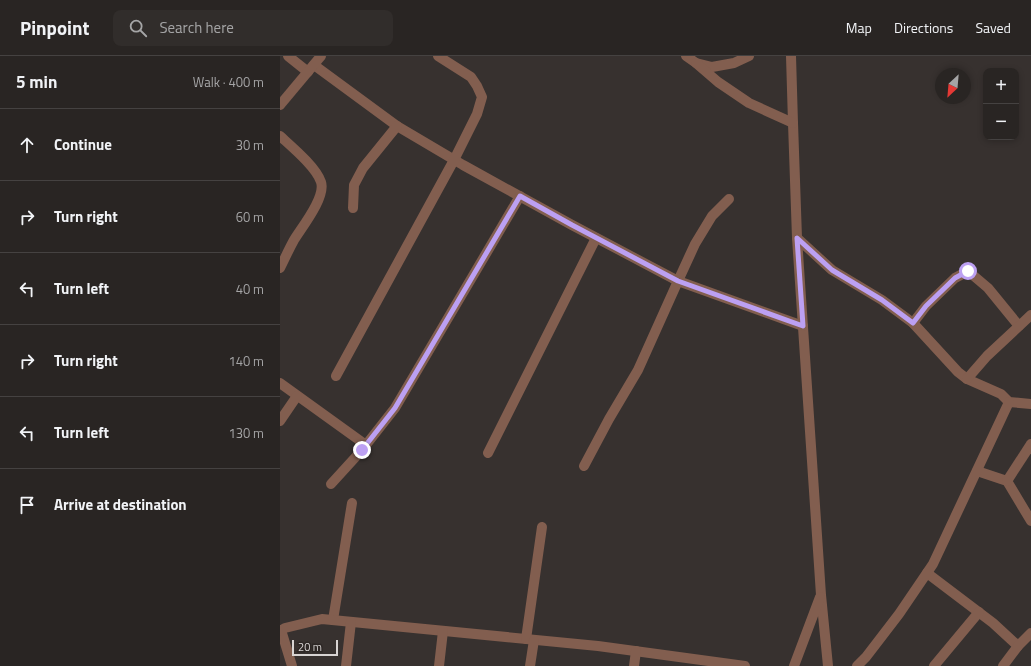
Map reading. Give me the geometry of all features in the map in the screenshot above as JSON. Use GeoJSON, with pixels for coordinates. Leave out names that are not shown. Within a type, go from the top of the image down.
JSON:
{"type":"FeatureCollection","features":[{"type":"Feature","properties":{"kind":"street"},"geometry":{"type":"LineString","coordinates":[[288,56],[311,69],[397,126],[454,160],[678,281],[803,326]]}},
{"type":"Feature","properties":{"kind":"street"},"geometry":{"type":"LineString","coordinates":[[280,105],[321,56]]}},
{"type":"Feature","properties":{"kind":"street"},"geometry":{"type":"LineString","coordinates":[[336,376],[454,160],[477,114],[482,96],[471,77],[438,56]]}},
{"type":"Feature","properties":{"kind":"street"},"geometry":{"type":"LineString","coordinates":[[686,56],[718,82],[749,103],[792,123]]}},
{"type":"Feature","properties":{"kind":"street"},"geometry":{"type":"LineString","coordinates":[[696,63],[712,67],[734,63],[750,56]]}},
{"type":"Feature","properties":{"kind":"street"},"geometry":{"type":"LineString","coordinates":[[791,56],[792,123],[797,238],[821,595],[828,666]]}},
{"type":"Feature","properties":{"kind":"street"},"geometry":{"type":"LineString","coordinates":[[353,208],[354,185],[363,168],[397,126]]}},
{"type":"Feature","properties":{"kind":"street"},"geometry":{"type":"LineString","coordinates":[[280,136],[314,169],[321,182],[322,190],[317,203],[280,267]]}},
{"type":"Feature","properties":{"kind":"street"},"geometry":{"type":"LineString","coordinates":[[331,484],[395,408],[520,196]]}},
{"type":"Feature","properties":{"kind":"street"},"geometry":{"type":"LineString","coordinates":[[584,466],[638,370],[695,244],[712,216],[729,199]]}},
{"type":"Feature","properties":{"kind":"street"},"geometry":{"type":"LineString","coordinates":[[488,453],[596,238]]}},
{"type":"Feature","properties":{"kind":"street"},"geometry":{"type":"LineString","coordinates":[[797,238],[832,270],[882,300],[913,323],[958,372],[967,379],[1001,394],[1009,402],[1031,404]]}},
{"type":"Feature","properties":{"kind":"street"},"geometry":{"type":"LineString","coordinates":[[913,323],[926,306],[955,278],[968,271],[988,288],[1019,326]]}},
{"type":"Feature","properties":{"kind":"street"},"geometry":{"type":"LineString","coordinates":[[967,379],[986,356],[1031,315]]}},
{"type":"Feature","properties":{"kind":"street"},"geometry":{"type":"LineString","coordinates":[[280,383],[366,444]]}},
{"type":"Feature","properties":{"kind":"street"},"geometry":{"type":"LineString","coordinates":[[280,421],[297,396]]}},
{"type":"Feature","properties":{"kind":"street"},"geometry":{"type":"LineString","coordinates":[[857,666],[866,657],[899,614],[933,564],[1009,402]]}},
{"type":"Feature","properties":{"kind":"street"},"geometry":{"type":"LineString","coordinates":[[1008,481],[1031,444]]}},
{"type":"Feature","properties":{"kind":"street"},"geometry":{"type":"LineString","coordinates":[[977,471],[1008,481],[1031,521]]}},
{"type":"Feature","properties":{"kind":"street"},"geometry":{"type":"LineString","coordinates":[[333,620],[352,503]]}},
{"type":"Feature","properties":{"kind":"street"},"geometry":{"type":"LineString","coordinates":[[530,666],[530,640],[542,527]]}},
{"type":"Feature","properties":{"kind":"street"},"geometry":{"type":"LineString","coordinates":[[927,573],[993,623],[1018,646]]}},
{"type":"Feature","properties":{"kind":"street"},"geometry":{"type":"LineString","coordinates":[[794,666],[821,595]]}},
{"type":"Feature","properties":{"kind":"street"},"geometry":{"type":"LineString","coordinates":[[934,666],[979,612]]}},
{"type":"Feature","properties":{"kind":"street"},"geometry":{"type":"LineString","coordinates":[[292,666],[280,631],[285,628],[322,619],[598,646],[745,666]]}},
{"type":"Feature","properties":{"kind":"street"},"geometry":{"type":"LineString","coordinates":[[346,666],[351,622]]}},
{"type":"Feature","properties":{"kind":"street"},"geometry":{"type":"LineString","coordinates":[[440,666],[443,631]]}},
{"type":"Feature","properties":{"kind":"street"},"geometry":{"type":"LineString","coordinates":[[1003,666],[1018,646],[1031,633]]}},
{"type":"Feature","properties":{"kind":"street"},"geometry":{"type":"LineString","coordinates":[[634,666],[636,651]]}},
{"type":"Feature","properties":{"kind":"route"},"geometry":{"type":"LineString","coordinates":[[362,450],[395,408],[520,196],[678,281],[803,326],[797,238],[832,270],[882,300],[913,323],[926,306],[955,278],[968,271]]}}]}
